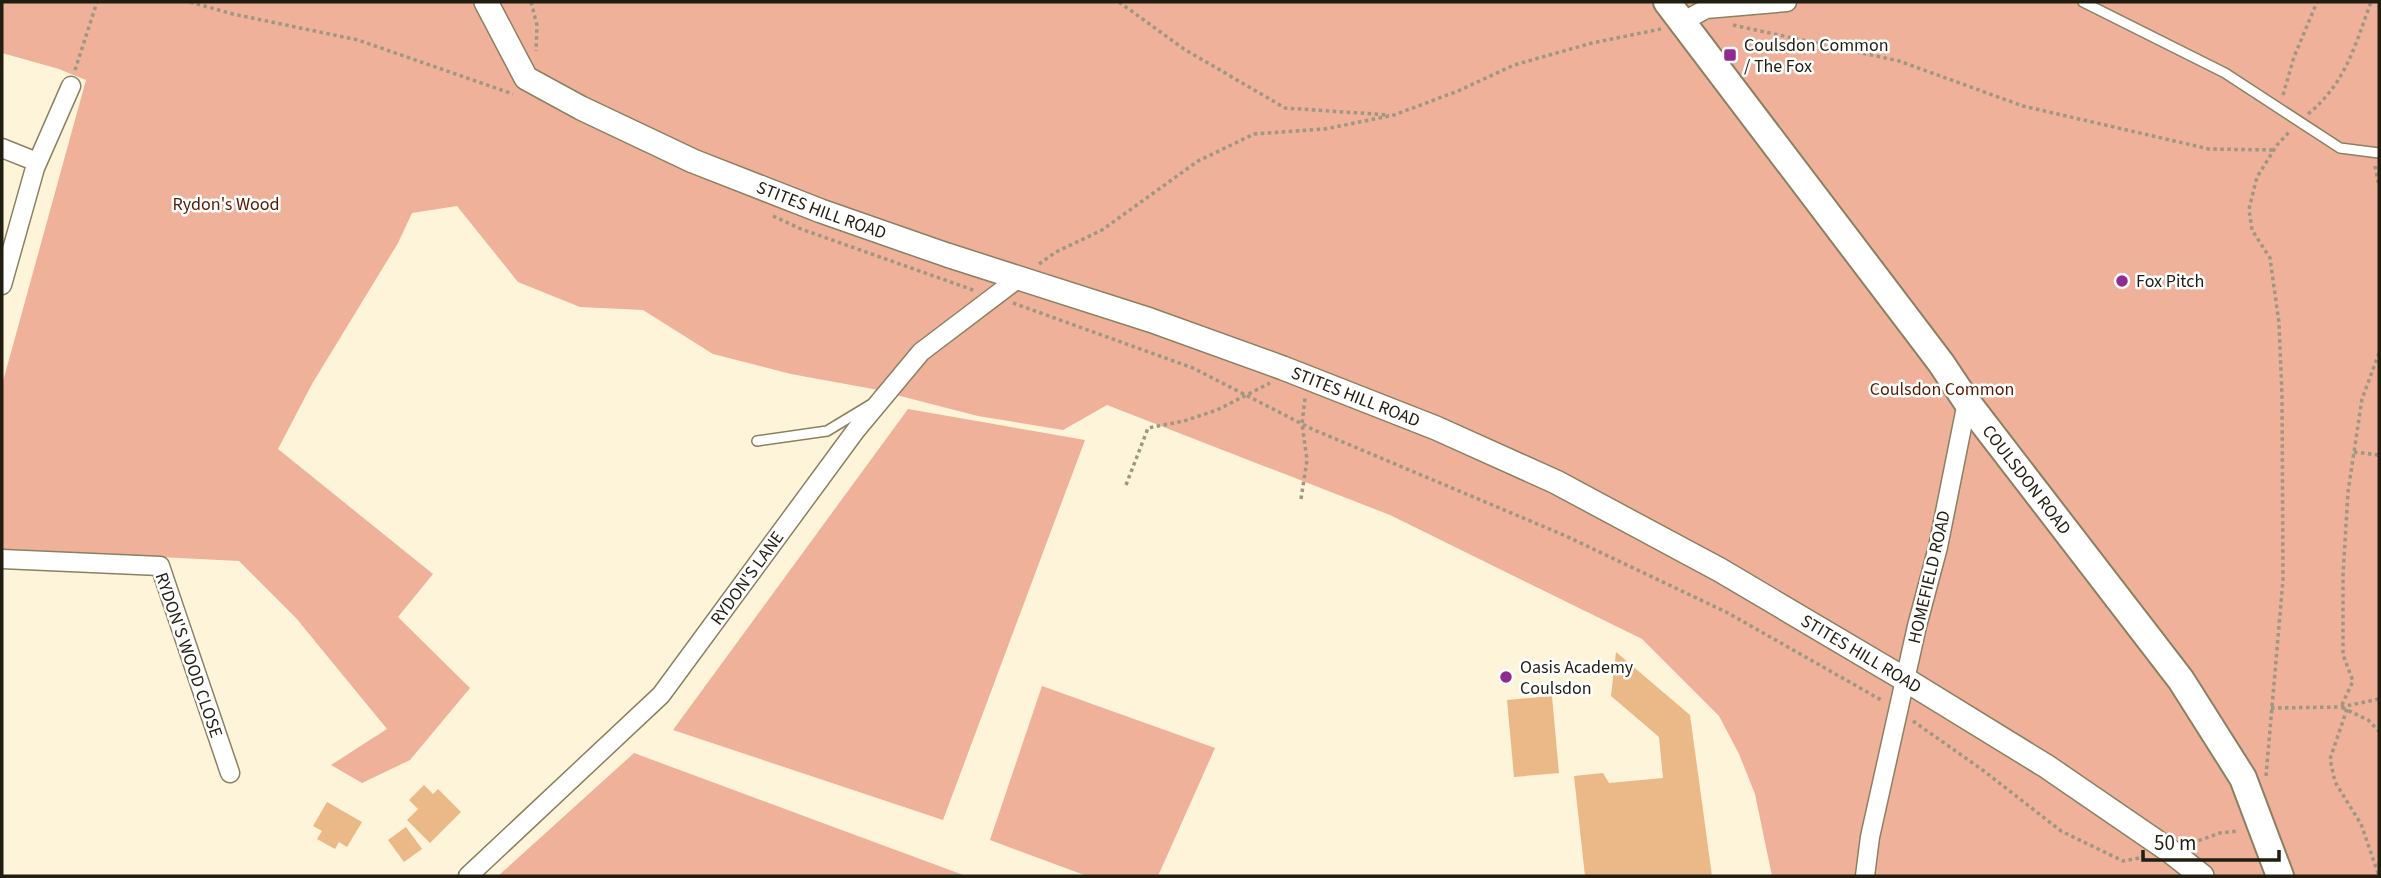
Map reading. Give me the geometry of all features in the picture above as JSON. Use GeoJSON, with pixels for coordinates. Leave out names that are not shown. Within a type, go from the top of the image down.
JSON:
{"type":"FeatureCollection","features":[{"type":"Feature","properties":{"kind":"main road","name":"COULSDON ROAD"},"geometry":{"type":"LineString","coordinates":[[1674,12],[1941,363],[1967,402],[2181,680],[2243,778],[2280,876]]}},
{"type":"Feature","properties":{"kind":"street","name":"STITES HILL ROAD"},"geometry":{"type":"LineString","coordinates":[[486,2],[526,78],[581,108],[693,161],[947,256],[1020,277],[1283,368],[1472,444],[1556,482],[1720,570],[1906,680],[2046,766],[2202,876]]}},
{"type":"Feature","properties":{"kind":"street"},"geometry":{"type":"LineString","coordinates":[[1674,12],[1787,2]]}},
{"type":"Feature","properties":{"kind":"street"},"geometry":{"type":"LineString","coordinates":[[2,285],[37,162],[71,86]]}},
{"type":"Feature","properties":{"kind":"street"},"geometry":{"type":"LineString","coordinates":[[2,148],[37,162]]}},
{"type":"Feature","properties":{"kind":"street","name":"RYDON'S LANE"},"geometry":{"type":"LineString","coordinates":[[468,876],[661,695],[880,399],[921,352],[1020,277]]}},
{"type":"Feature","properties":{"kind":"street","name":"HOMEFIELD ROAD"},"geometry":{"type":"LineString","coordinates":[[1865,876],[1870,838],[1917,626],[1938,547],[1967,402]]}},
{"type":"Feature","properties":{"kind":"street","name":"RYDON'S WOOD CLOSE"},"geometry":{"type":"LineString","coordinates":[[2,559],[160,566],[230,773]]}},
{"type":"Feature","properties":{"kind":"lane"},"geometry":{"type":"LineString","coordinates":[[2091,3],[2225,73],[2340,148],[2377,153]]}},
{"type":"Feature","properties":{"kind":"lane"},"geometry":{"type":"LineString","coordinates":[[757,441],[827,431],[880,399]]}},
{"type":"Feature","properties":{"kind":"path"},"geometry":{"type":"LineString","coordinates":[[71,86],[97,2]]}},
{"type":"Feature","properties":{"kind":"path"},"geometry":{"type":"LineString","coordinates":[[190,2],[233,14],[358,40],[513,94]]}},
{"type":"Feature","properties":{"kind":"path"},"geometry":{"type":"LineString","coordinates":[[1119,2],[1184,48],[1285,108],[1394,115]]}},
{"type":"Feature","properties":{"kind":"path"},"geometry":{"type":"LineString","coordinates":[[2279,107],[2294,57],[2317,2]]}},
{"type":"Feature","properties":{"kind":"path"},"geometry":{"type":"LineString","coordinates":[[2266,779],[2283,580],[2279,323],[2270,258],[2252,230],[2249,209],[2257,177],[2274,150],[2300,120],[2324,101],[2347,68],[2371,2]]}},
{"type":"Feature","properties":{"kind":"path"},"geometry":{"type":"LineString","coordinates":[[1020,277],[1056,252],[1102,230],[1198,161],[1254,134],[1325,129],[1394,115],[1458,91],[1514,65],[1592,43],[1666,28],[1674,12]]}},
{"type":"Feature","properties":{"kind":"path"},"geometry":{"type":"LineString","coordinates":[[1729,25],[1899,61],[2024,106],[2210,149],[2274,150]]}},
{"type":"Feature","properties":{"kind":"path"},"geometry":{"type":"LineString","coordinates":[[2377,153],[2379,186]]}},
{"type":"Feature","properties":{"kind":"path"},"geometry":{"type":"LineString","coordinates":[[764,212],[801,229],[1192,368],[1303,424],[1566,536],[1728,613],[1899,711],[1984,771],[2061,831],[2123,861],[2170,851],[2220,833],[2261,828]]}},
{"type":"Feature","properties":{"kind":"path"},"geometry":{"type":"LineString","coordinates":[[2342,707],[2353,681],[2343,655],[2348,492],[2362,399],[2379,353]]}},
{"type":"Feature","properties":{"kind":"path"},"geometry":{"type":"LineString","coordinates":[[1126,485],[1148,428],[1206,414],[1247,396],[1266,387],[1283,368]]}},
{"type":"Feature","properties":{"kind":"path"},"geometry":{"type":"LineString","coordinates":[[1301,499],[1307,460],[1303,424],[1304,400],[1311,380]]}},
{"type":"Feature","properties":{"kind":"path"},"geometry":{"type":"LineString","coordinates":[[2354,453],[2379,455]]}},
{"type":"Feature","properties":{"kind":"path"},"geometry":{"type":"LineString","coordinates":[[2271,708],[2342,707],[2379,699]]}},
{"type":"Feature","properties":{"kind":"path"},"geometry":{"type":"LineString","coordinates":[[2342,707],[2368,720],[2379,731]]}},
{"type":"Feature","properties":{"kind":"path"},"geometry":{"type":"LineString","coordinates":[[2347,709],[2330,759],[2335,782],[2361,824],[2379,876]]}},
{"type":"Feature","properties":{"kind":"green space","name":"Coulsdon Common"},"geometry":{"type":"Polygon","coordinates":[[[2,2],[2379,2],[2379,876],[1772,876],[1755,794],[1739,754],[1719,716],[1642,639],[1390,515],[1107,405],[1063,430],[978,416],[873,389],[791,374],[713,354],[643,310],[580,307],[518,282],[457,206],[412,213],[398,243],[312,384],[278,449],[433,574],[398,617],[470,688],[410,760],[362,783],[331,765],[387,729],[296,618],[239,561],[2,549],[2,385],[86,80],[59,69],[2,53],[2,2]]]}},
{"type":"Feature","properties":{"kind":"green space"},"geometry":{"type":"Polygon","coordinates":[[[908,409],[1085,440],[943,820],[673,730],[908,409]]]}},
{"type":"Feature","properties":{"kind":"green space"},"geometry":{"type":"Polygon","coordinates":[[[1042,686],[1215,748],[1158,876],[1087,876],[990,840],[1042,686]]]}},
{"type":"Feature","properties":{"kind":"green space"},"geometry":{"type":"Polygon","coordinates":[[[634,753],[966,876],[498,876],[634,753]]]}},
{"type":"Feature","properties":{"kind":"building"},"geometry":{"type":"Polygon","coordinates":[[[1616,652],[1690,715],[1712,876],[1585,876],[1574,776],[1603,773],[1609,783],[1663,778],[1659,737],[1611,696],[1616,652]]]}},
{"type":"Feature","properties":{"kind":"building"},"geometry":{"type":"Polygon","coordinates":[[[1552,696],[1559,773],[1514,777],[1507,700],[1552,696]]]}},
{"type":"Feature","properties":{"kind":"building"},"geometry":{"type":"Polygon","coordinates":[[[424,785],[433,794],[438,789],[461,812],[430,843],[407,820],[418,809],[409,800],[424,785]]]}},
{"type":"Feature","properties":{"kind":"building"},"geometry":{"type":"Polygon","coordinates":[[[327,802],[362,822],[347,847],[339,842],[335,849],[317,839],[322,831],[313,826],[327,802]]]}},
{"type":"Feature","properties":{"kind":"building"},"geometry":{"type":"Polygon","coordinates":[[[406,827],[422,849],[404,862],[388,840],[406,827]]]}},
{"type":"Feature","properties":{"kind":"place","name":"Coulsdon Common / The Fox"},"geometry":{"type":"Point","coordinates":[1730,55]}},
{"type":"Feature","properties":{"kind":"place","name":"Fox Pitch"},"geometry":{"type":"Point","coordinates":[2122,281]}},
{"type":"Feature","properties":{"kind":"place","name":"Oasis Academy Coulsdon"},"geometry":{"type":"Point","coordinates":[1506,677]}},
{"type":"Feature","properties":{"kind":"park label","name":"Rydon's Wood"},"geometry":{"type":"Point","coordinates":[226,204]}}]}
